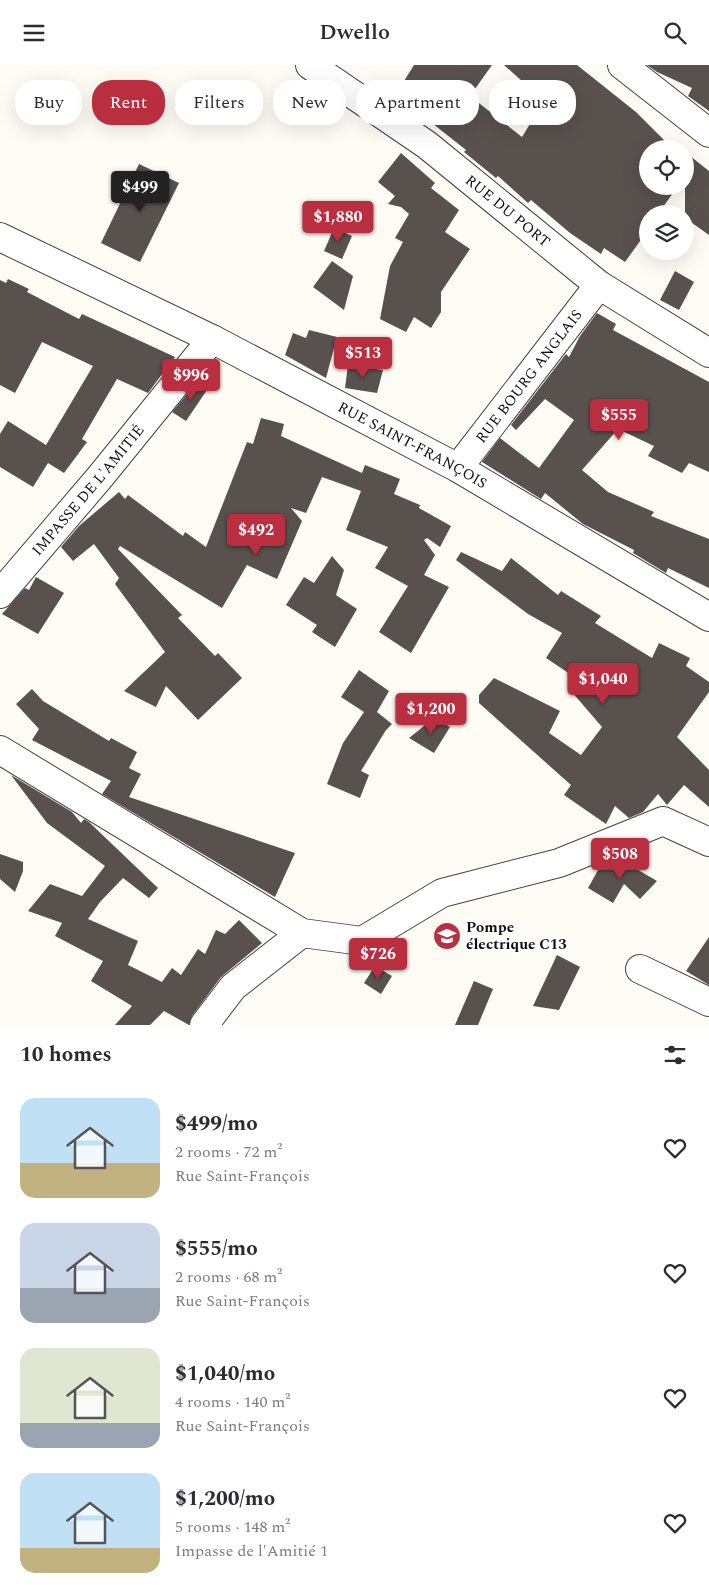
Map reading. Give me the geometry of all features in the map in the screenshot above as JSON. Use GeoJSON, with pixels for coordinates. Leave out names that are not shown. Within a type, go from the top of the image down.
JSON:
{"type":"FeatureCollection","features":[{"type":"Feature","properties":{"kind":"street","name":"RUE DU PORT"},"geometry":{"type":"LineString","coordinates":[[310,65],[427,145],[599,285],[709,353]]}},
{"type":"Feature","properties":{"kind":"street"},"geometry":{"type":"LineString","coordinates":[[622,65],[709,133]]}},
{"type":"Feature","properties":{"kind":"street","name":"RUE SAINT-FRANÇOIS"},"geometry":{"type":"LineString","coordinates":[[0,237],[212,339],[458,468],[709,617]]}},
{"type":"Feature","properties":{"kind":"street","name":"RUE BOURG ANGLAIS"},"geometry":{"type":"LineString","coordinates":[[458,468],[599,285]]}},
{"type":"Feature","properties":{"kind":"street","name":"IMPASSE DE L'AMITIÉ"},"geometry":{"type":"LineString","coordinates":[[0,594],[100,477],[212,339]]}},
{"type":"Feature","properties":{"kind":"street"},"geometry":{"type":"LineString","coordinates":[[0,750],[302,933],[362,941],[442,893],[559,863],[663,821],[709,842]]}},
{"type":"Feature","properties":{"kind":"street"},"geometry":{"type":"LineString","coordinates":[[204,1025],[233,987],[302,933]]}},
{"type":"Feature","properties":{"kind":"street"},"geometry":{"type":"LineString","coordinates":[[640,969],[709,1002]]}},
{"type":"Feature","properties":{"kind":"building"},"geometry":{"type":"Polygon","coordinates":[[[414,65],[492,65],[479,83],[479,80],[405,80],[414,65]]]}},
{"type":"Feature","properties":{"kind":"building"},"geometry":{"type":"Polygon","coordinates":[[[504,65],[577,65],[636,112],[664,140],[639,140],[639,195],[672,195],[664,205],[639,205],[639,243],[625,262],[604,248],[601,254],[570,233],[531,200],[528,203],[498,176],[496,178],[464,152],[466,150],[434,125],[479,125],[479,103],[489,111],[489,125],[507,125],[522,137],[529,125],[576,125],[576,80],[521,80],[504,65]]]}},
{"type":"Feature","properties":{"kind":"building"},"geometry":{"type":"Polygon","coordinates":[[[647,65],[709,65],[709,111],[688,96],[692,88],[657,72],[647,65]]]}},
{"type":"Feature","properties":{"kind":"building"},"geometry":{"type":"Polygon","coordinates":[[[401,153],[435,183],[431,188],[459,210],[445,232],[470,249],[441,292],[441,312],[431,328],[414,317],[406,332],[380,319],[390,266],[403,242],[395,238],[409,214],[401,207],[388,204],[395,196],[378,182],[401,153]]]}},
{"type":"Feature","properties":{"kind":"building"},"geometry":{"type":"Polygon","coordinates":[[[694,159],[709,171],[709,235],[694,224],[694,205],[685,205],[685,195],[694,195],[694,159]]]}},
{"type":"Feature","properties":{"kind":"building"},"geometry":{"type":"Polygon","coordinates":[[[139,164],[179,183],[140,262],[101,243],[139,164]]]}},
{"type":"Feature","properties":{"kind":"building"},"geometry":{"type":"Polygon","coordinates":[[[334,228],[352,236],[342,259],[324,251],[334,228]]]}},
{"type":"Feature","properties":{"kind":"building"},"geometry":{"type":"Polygon","coordinates":[[[332,261],[353,276],[344,310],[313,287],[332,261]]]}},
{"type":"Feature","properties":{"kind":"building"},"geometry":{"type":"Polygon","coordinates":[[[675,271],[694,282],[679,310],[660,300],[675,271]]]}},
{"type":"Feature","properties":{"kind":"building"},"geometry":{"type":"Polygon","coordinates":[[[8,279],[29,289],[27,292],[79,319],[82,314],[175,357],[148,393],[117,379],[82,439],[87,442],[64,473],[48,463],[33,487],[0,467],[0,434],[8,421],[46,445],[93,366],[42,342],[15,393],[0,385],[0,280],[6,283],[8,279]]]}},
{"type":"Feature","properties":{"kind":"building"},"geometry":{"type":"Polygon","coordinates":[[[597,313],[616,324],[613,330],[709,382],[709,472],[689,463],[682,473],[648,456],[654,446],[618,429],[582,470],[608,492],[654,512],[651,516],[709,539],[709,588],[668,568],[666,573],[633,553],[634,550],[583,524],[545,493],[541,499],[482,462],[500,438],[539,468],[574,420],[545,399],[516,430],[511,425],[566,354],[569,357],[580,336],[597,313]]]}},
{"type":"Feature","properties":{"kind":"building"},"geometry":{"type":"Polygon","coordinates":[[[309,330],[337,337],[326,378],[285,355],[293,333],[306,338],[309,330]]]}},
{"type":"Feature","properties":{"kind":"building"},"geometry":{"type":"Polygon","coordinates":[[[348,365],[383,370],[377,393],[345,388],[348,365]]]}},
{"type":"Feature","properties":{"kind":"building"},"geometry":{"type":"Polygon","coordinates":[[[199,380],[209,387],[186,421],[172,412],[199,380]]]}},
{"type":"Feature","properties":{"kind":"building"},"geometry":{"type":"Polygon","coordinates":[[[261,418],[284,424],[281,436],[362,473],[365,465],[400,479],[394,494],[420,505],[419,508],[451,526],[440,547],[427,538],[424,540],[435,555],[424,575],[449,587],[411,653],[379,632],[408,586],[375,568],[388,547],[346,530],[361,491],[322,477],[306,513],[291,508],[302,521],[277,579],[247,565],[222,608],[120,546],[118,549],[182,615],[178,618],[215,656],[218,653],[242,678],[198,720],[166,686],[156,707],[124,691],[165,652],[115,584],[119,578],[94,544],[73,561],[61,547],[79,526],[119,492],[125,499],[128,495],[183,536],[185,532],[206,547],[247,442],[253,444],[261,418]]]}},
{"type":"Feature","properties":{"kind":"building"},"geometry":{"type":"Polygon","coordinates":[[[461,552],[502,571],[511,558],[558,595],[561,591],[601,616],[595,623],[652,658],[659,643],[690,658],[686,666],[709,682],[709,692],[677,737],[709,770],[709,807],[684,785],[667,805],[658,794],[643,812],[629,818],[615,806],[606,824],[564,795],[571,785],[479,703],[479,695],[494,678],[560,711],[549,733],[581,755],[602,727],[571,691],[579,680],[546,658],[562,633],[528,614],[456,560],[461,552]]]}},
{"type":"Feature","properties":{"kind":"building"},"geometry":{"type":"Polygon","coordinates":[[[332,556],[344,570],[336,595],[357,609],[335,647],[312,632],[317,625],[286,605],[304,577],[314,583],[332,556]]]}},
{"type":"Feature","properties":{"kind":"building"},"geometry":{"type":"Polygon","coordinates":[[[36,577],[64,593],[38,634],[2,614],[25,588],[29,590],[36,577]]]}},
{"type":"Feature","properties":{"kind":"building"},"geometry":{"type":"Polygon","coordinates":[[[359,670],[389,691],[377,712],[392,724],[386,730],[361,771],[369,775],[360,798],[327,784],[343,743],[364,712],[341,697],[359,670]]]}},
{"type":"Feature","properties":{"kind":"building"},"geometry":{"type":"Polygon","coordinates":[[[32,689],[43,701],[109,741],[111,738],[137,752],[129,768],[141,774],[129,797],[295,853],[275,897],[102,794],[111,781],[32,740],[39,729],[16,704],[32,689]]]}},
{"type":"Feature","properties":{"kind":"building"},"geometry":{"type":"Polygon","coordinates":[[[434,718],[450,727],[434,753],[409,738],[434,718]]]}},
{"type":"Feature","properties":{"kind":"building"},"geometry":{"type":"Polygon","coordinates":[[[11,775],[72,812],[81,823],[84,819],[89,822],[158,888],[149,898],[123,878],[100,902],[88,919],[138,941],[128,965],[162,982],[172,968],[181,975],[198,949],[205,954],[216,930],[225,934],[239,920],[262,943],[221,977],[192,1016],[189,1025],[164,1011],[150,1025],[115,1025],[132,1006],[91,981],[103,961],[55,936],[62,923],[28,911],[50,884],[82,896],[105,866],[47,823],[11,775]]]}},
{"type":"Feature","properties":{"kind":"building"},"geometry":{"type":"Polygon","coordinates":[[[0,854],[23,862],[23,871],[15,892],[0,879],[0,854]]]}},
{"type":"Feature","properties":{"kind":"building"},"geometry":{"type":"Polygon","coordinates":[[[616,857],[657,881],[640,899],[624,884],[613,903],[588,888],[602,863],[616,857]]]}},
{"type":"Feature","properties":{"kind":"building"},"geometry":{"type":"Polygon","coordinates":[[[709,937],[709,985],[686,971],[709,937]]]}},
{"type":"Feature","properties":{"kind":"building"},"geometry":{"type":"Polygon","coordinates":[[[557,955],[580,967],[559,1010],[533,1006],[557,955]]]}},
{"type":"Feature","properties":{"kind":"building"},"geometry":{"type":"Polygon","coordinates":[[[375,966],[392,976],[381,994],[364,983],[375,966]]]}},
{"type":"Feature","properties":{"kind":"building"},"geometry":{"type":"Polygon","coordinates":[[[474,981],[493,989],[478,1025],[455,1025],[474,981]]]}},
{"type":"Feature","properties":{"kind":"place","name":"Pompe électrique C13"},"geometry":{"type":"Point","coordinates":[447,936]}}]}
